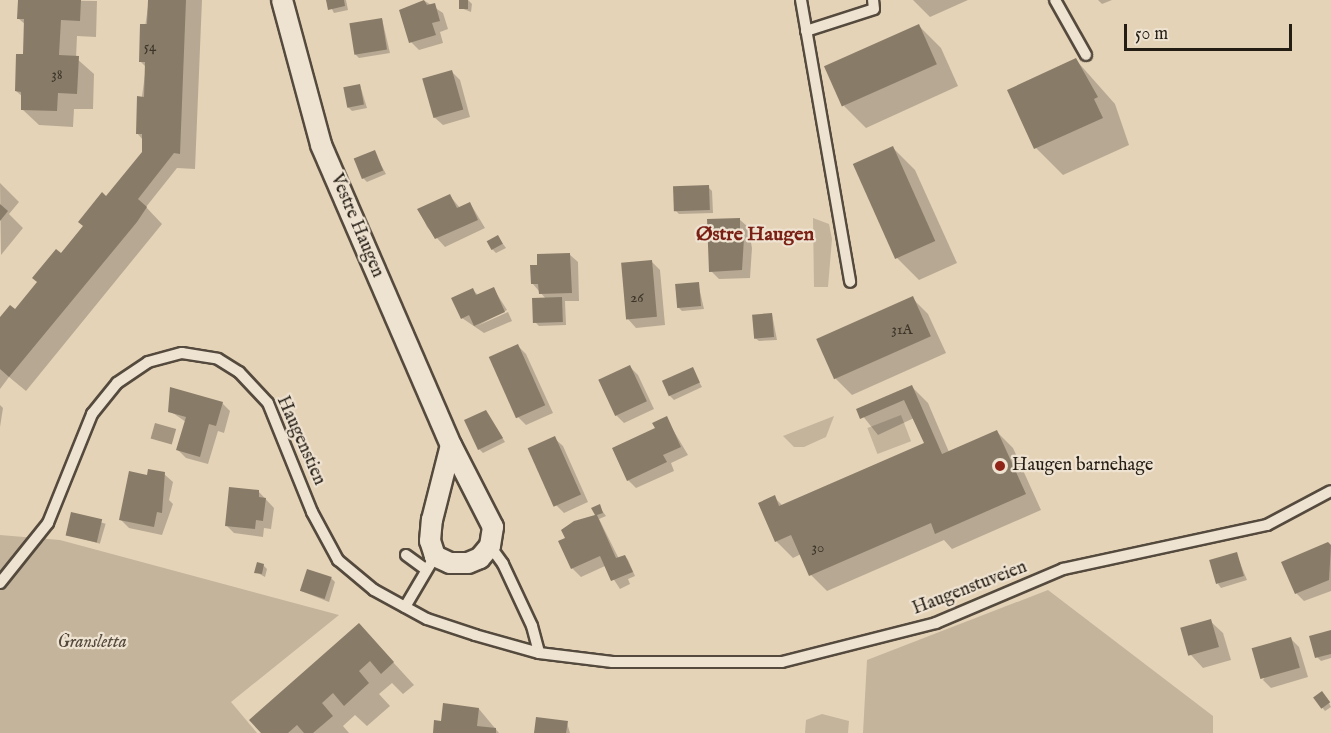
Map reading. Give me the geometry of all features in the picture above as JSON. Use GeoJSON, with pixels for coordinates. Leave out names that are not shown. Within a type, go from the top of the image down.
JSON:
{"type":"FeatureCollection","features":[{"type":"Feature","properties":{"kind":"street","name":"Vestre Haugen"},"geometry":{"type":"LineString","coordinates":[[282,0],[321,146],[451,445],[493,527],[490,546]]}},
{"type":"Feature","properties":{"kind":"street"},"geometry":{"type":"LineString","coordinates":[[451,445],[432,520],[430,562],[468,563],[480,558],[490,546]]}},
{"type":"Feature","properties":{"kind":"lane"},"geometry":{"type":"LineString","coordinates":[[801,0],[849,282]]}},
{"type":"Feature","properties":{"kind":"lane"},"geometry":{"type":"LineString","coordinates":[[806,31],[874,9],[873,0]]}},
{"type":"Feature","properties":{"kind":"lane"},"geometry":{"type":"LineString","coordinates":[[1054,0],[1086,55]]}},
{"type":"Feature","properties":{"kind":"lane","name":"Haugenstien"},"geometry":{"type":"LineString","coordinates":[[0,583],[48,523],[65,489],[92,414],[117,383],[148,362],[182,353],[218,359],[255,388],[268,403],[312,512],[338,560],[374,590],[427,619],[539,653]]}},
{"type":"Feature","properties":{"kind":"lane","name":"Haugenstuveien"},"geometry":{"type":"LineString","coordinates":[[539,653],[631,663],[782,662],[936,624],[1063,569],[1267,525],[1331,491]]}},
{"type":"Feature","properties":{"kind":"lane"},"geometry":{"type":"LineString","coordinates":[[490,546],[503,564],[532,626],[539,653]]}},
{"type":"Feature","properties":{"kind":"lane"},"geometry":{"type":"LineString","coordinates":[[405,607],[430,562],[406,555]]}},
{"type":"Feature","properties":{"kind":"green space"},"geometry":{"type":"Polygon","coordinates":[[[813,218],[829,224],[832,239],[828,287],[814,287],[813,218]]]}},
{"type":"Feature","properties":{"kind":"green space"},"geometry":{"type":"Polygon","coordinates":[[[901,415],[911,441],[877,454],[867,428],[901,415]]]}},
{"type":"Feature","properties":{"kind":"green space"},"geometry":{"type":"Polygon","coordinates":[[[834,416],[826,437],[804,447],[794,447],[783,436],[834,416]]]}},
{"type":"Feature","properties":{"kind":"green space","name":"Gransletta"},"geometry":{"type":"Polygon","coordinates":[[[0,535],[60,540],[339,615],[231,702],[257,733],[0,733],[0,535]]]}},
{"type":"Feature","properties":{"kind":"green space"},"geometry":{"type":"Polygon","coordinates":[[[1048,590],[1213,716],[1213,733],[863,733],[867,660],[1048,590]]]}},
{"type":"Feature","properties":{"kind":"green space"},"geometry":{"type":"Polygon","coordinates":[[[822,714],[849,721],[848,733],[805,733],[806,720],[822,714]]]}},
{"type":"Feature","properties":{"kind":"shaded area"},"geometry":{"type":"Polygon","coordinates":[[[155,423],[176,429],[172,444],[151,438],[155,423]]]}},
{"type":"Feature","properties":{"kind":"building"},"geometry":{"type":"Polygon","coordinates":[[[18,0],[81,0],[80,21],[61,20],[59,55],[79,56],[77,94],[58,93],[57,111],[21,110],[21,92],[15,91],[16,54],[23,54],[24,19],[17,19],[18,0]]]}},
{"type":"Feature","properties":{"kind":"building"},"geometry":{"type":"Polygon","coordinates":[[[148,0],[186,0],[180,154],[174,153],[138,199],[147,207],[137,222],[9,377],[0,369],[0,317],[10,305],[15,309],[37,282],[32,278],[56,249],[61,253],[83,226],[78,222],[102,192],[106,196],[142,152],[142,134],[136,134],[137,96],[144,97],[145,62],[139,62],[140,24],[147,24],[148,0]]]}},
{"type":"Feature","properties":{"kind":"building"},"geometry":{"type":"Polygon","coordinates":[[[326,0],[344,0],[345,6],[328,10],[326,0]]]}},
{"type":"Feature","properties":{"kind":"building"},"geometry":{"type":"Polygon","coordinates":[[[424,0],[427,5],[435,3],[440,21],[432,23],[436,35],[409,43],[399,10],[424,0]]]}},
{"type":"Feature","properties":{"kind":"building"},"geometry":{"type":"Polygon","coordinates":[[[459,0],[468,0],[468,9],[459,9],[459,0]]]}},
{"type":"Feature","properties":{"kind":"building"},"geometry":{"type":"Polygon","coordinates":[[[382,18],[387,50],[354,55],[349,23],[382,18]]]}},
{"type":"Feature","properties":{"kind":"building"},"geometry":{"type":"Polygon","coordinates":[[[919,24],[937,64],[842,106],[824,66],[919,24]]]}},
{"type":"Feature","properties":{"kind":"building"},"geometry":{"type":"Polygon","coordinates":[[[1076,58],[1098,97],[1094,99],[1103,118],[1034,149],[1007,90],[1076,58]]]}},
{"type":"Feature","properties":{"kind":"building"},"geometry":{"type":"Polygon","coordinates":[[[452,70],[463,109],[434,118],[422,79],[452,70]]]}},
{"type":"Feature","properties":{"kind":"building"},"geometry":{"type":"Polygon","coordinates":[[[360,84],[364,105],[347,108],[343,87],[360,84]]]}},
{"type":"Feature","properties":{"kind":"building"},"geometry":{"type":"Polygon","coordinates":[[[893,146],[935,241],[895,259],[853,164],[893,146]]]}},
{"type":"Feature","properties":{"kind":"building"},"geometry":{"type":"Polygon","coordinates":[[[375,150],[383,170],[362,179],[354,159],[375,150]]]}},
{"type":"Feature","properties":{"kind":"building"},"geometry":{"type":"Polygon","coordinates":[[[709,185],[710,210],[674,211],[673,186],[709,185]]]}},
{"type":"Feature","properties":{"kind":"building"},"geometry":{"type":"Polygon","coordinates":[[[450,194],[457,208],[470,202],[478,220],[435,239],[417,209],[450,194]]]}},
{"type":"Feature","properties":{"kind":"building"},"geometry":{"type":"Polygon","coordinates":[[[0,204],[8,211],[0,221],[0,204]]]}},
{"type":"Feature","properties":{"kind":"building"},"geometry":{"type":"Polygon","coordinates":[[[740,218],[740,238],[744,238],[742,270],[709,272],[707,219],[740,218]]]}},
{"type":"Feature","properties":{"kind":"building"},"geometry":{"type":"Polygon","coordinates":[[[498,235],[503,244],[491,250],[487,241],[498,235]]]}},
{"type":"Feature","properties":{"kind":"building"},"geometry":{"type":"Polygon","coordinates":[[[570,253],[572,293],[539,294],[538,284],[531,284],[530,265],[537,265],[537,254],[570,253]]]}},
{"type":"Feature","properties":{"kind":"building"},"geometry":{"type":"Polygon","coordinates":[[[652,260],[657,317],[626,319],[621,263],[652,260]]]}},
{"type":"Feature","properties":{"kind":"building"},"geometry":{"type":"Polygon","coordinates":[[[699,282],[701,306],[677,308],[675,284],[699,282]]]}},
{"type":"Feature","properties":{"kind":"building"},"geometry":{"type":"Polygon","coordinates":[[[494,287],[505,312],[474,326],[469,315],[461,319],[451,298],[473,288],[476,295],[494,287]]]}},
{"type":"Feature","properties":{"kind":"building"},"geometry":{"type":"Polygon","coordinates":[[[913,296],[931,336],[834,379],[816,339],[913,296]]]}},
{"type":"Feature","properties":{"kind":"building"},"geometry":{"type":"Polygon","coordinates":[[[562,297],[563,322],[533,323],[532,298],[562,297]]]}},
{"type":"Feature","properties":{"kind":"building"},"geometry":{"type":"Polygon","coordinates":[[[772,313],[774,337],[754,339],[752,315],[772,313]]]}},
{"type":"Feature","properties":{"kind":"building"},"geometry":{"type":"Polygon","coordinates":[[[518,344],[545,405],[516,418],[489,357],[518,344]]]}},
{"type":"Feature","properties":{"kind":"building"},"geometry":{"type":"Polygon","coordinates":[[[630,365],[647,401],[615,416],[598,380],[630,365]]]}},
{"type":"Feature","properties":{"kind":"building"},"geometry":{"type":"Polygon","coordinates":[[[693,367],[700,383],[669,396],[662,381],[693,367]]]}},
{"type":"Feature","properties":{"kind":"building"},"geometry":{"type":"Polygon","coordinates":[[[912,385],[942,454],[997,430],[1026,494],[935,534],[931,523],[809,576],[791,535],[775,542],[758,503],[775,495],[779,506],[924,443],[904,400],[860,419],[856,409],[912,385]]]}},
{"type":"Feature","properties":{"kind":"building"},"geometry":{"type":"Polygon","coordinates":[[[170,387],[223,402],[216,426],[209,424],[200,457],[176,450],[186,417],[168,412],[170,387]]]}},
{"type":"Feature","properties":{"kind":"building"},"geometry":{"type":"Polygon","coordinates":[[[486,410],[503,438],[478,450],[464,420],[486,410]]]}},
{"type":"Feature","properties":{"kind":"building"},"geometry":{"type":"Polygon","coordinates":[[[667,416],[681,447],[663,455],[667,462],[627,481],[612,448],[655,428],[652,423],[667,416]]]}},
{"type":"Feature","properties":{"kind":"building"},"geometry":{"type":"Polygon","coordinates":[[[555,436],[581,494],[554,507],[528,448],[555,436]]]}},
{"type":"Feature","properties":{"kind":"building"},"geometry":{"type":"Polygon","coordinates":[[[148,469],[165,472],[162,513],[157,512],[154,527],[119,520],[129,471],[147,475],[148,469]]]}},
{"type":"Feature","properties":{"kind":"building"},"geometry":{"type":"Polygon","coordinates":[[[229,487],[259,490],[259,497],[266,498],[263,521],[256,520],[255,529],[225,526],[229,487]]]}},
{"type":"Feature","properties":{"kind":"building"},"geometry":{"type":"Polygon","coordinates":[[[600,504],[603,513],[597,515],[616,558],[625,555],[633,572],[611,581],[600,556],[571,569],[558,541],[565,538],[561,530],[574,521],[595,515],[591,508],[600,504]]]}},
{"type":"Feature","properties":{"kind":"building"},"geometry":{"type":"Polygon","coordinates":[[[71,512],[102,519],[97,543],[66,535],[71,512]]]}},
{"type":"Feature","properties":{"kind":"building"},"geometry":{"type":"Polygon","coordinates":[[[1328,542],[1331,545],[1329,580],[1295,594],[1281,562],[1328,542]]]}},
{"type":"Feature","properties":{"kind":"building"},"geometry":{"type":"Polygon","coordinates":[[[1237,552],[1244,576],[1216,584],[1209,560],[1237,552]]]}},
{"type":"Feature","properties":{"kind":"building"},"geometry":{"type":"Polygon","coordinates":[[[257,562],[264,564],[262,574],[254,573],[257,562]]]}},
{"type":"Feature","properties":{"kind":"building"},"geometry":{"type":"Polygon","coordinates":[[[307,569],[332,577],[325,599],[300,591],[307,569]]]}},
{"type":"Feature","properties":{"kind":"building"},"geometry":{"type":"Polygon","coordinates":[[[1211,619],[1219,647],[1188,656],[1180,628],[1211,619]]]}},
{"type":"Feature","properties":{"kind":"building"},"geometry":{"type":"Polygon","coordinates":[[[359,623],[394,662],[381,674],[370,661],[359,671],[369,683],[344,706],[333,693],[322,703],[333,716],[313,733],[304,733],[297,725],[288,733],[261,733],[249,720],[359,623]]]}},
{"type":"Feature","properties":{"kind":"building"},"geometry":{"type":"Polygon","coordinates":[[[1331,630],[1331,654],[1315,658],[1309,636],[1331,630]]]}},
{"type":"Feature","properties":{"kind":"building"},"geometry":{"type":"Polygon","coordinates":[[[1291,637],[1300,668],[1260,679],[1252,648],[1291,637]]]}},
{"type":"Feature","properties":{"kind":"building"},"geometry":{"type":"Polygon","coordinates":[[[1322,691],[1330,702],[1321,709],[1313,697],[1322,691]]]}},
{"type":"Feature","properties":{"kind":"building"},"geometry":{"type":"Polygon","coordinates":[[[443,703],[479,708],[477,726],[496,728],[496,733],[433,733],[434,720],[441,721],[443,703]]]}},
{"type":"Feature","properties":{"kind":"building"},"geometry":{"type":"Polygon","coordinates":[[[536,717],[568,721],[566,733],[534,733],[536,717]]]}},
{"type":"Feature","properties":{"kind":"place","name":"Haugen barnehage"},"geometry":{"type":"Point","coordinates":[1000,466]}},
{"type":"Feature","properties":{"kind":"district","name":"Østre Haugen"},"geometry":{"type":"Point","coordinates":[755,234]}}]}
